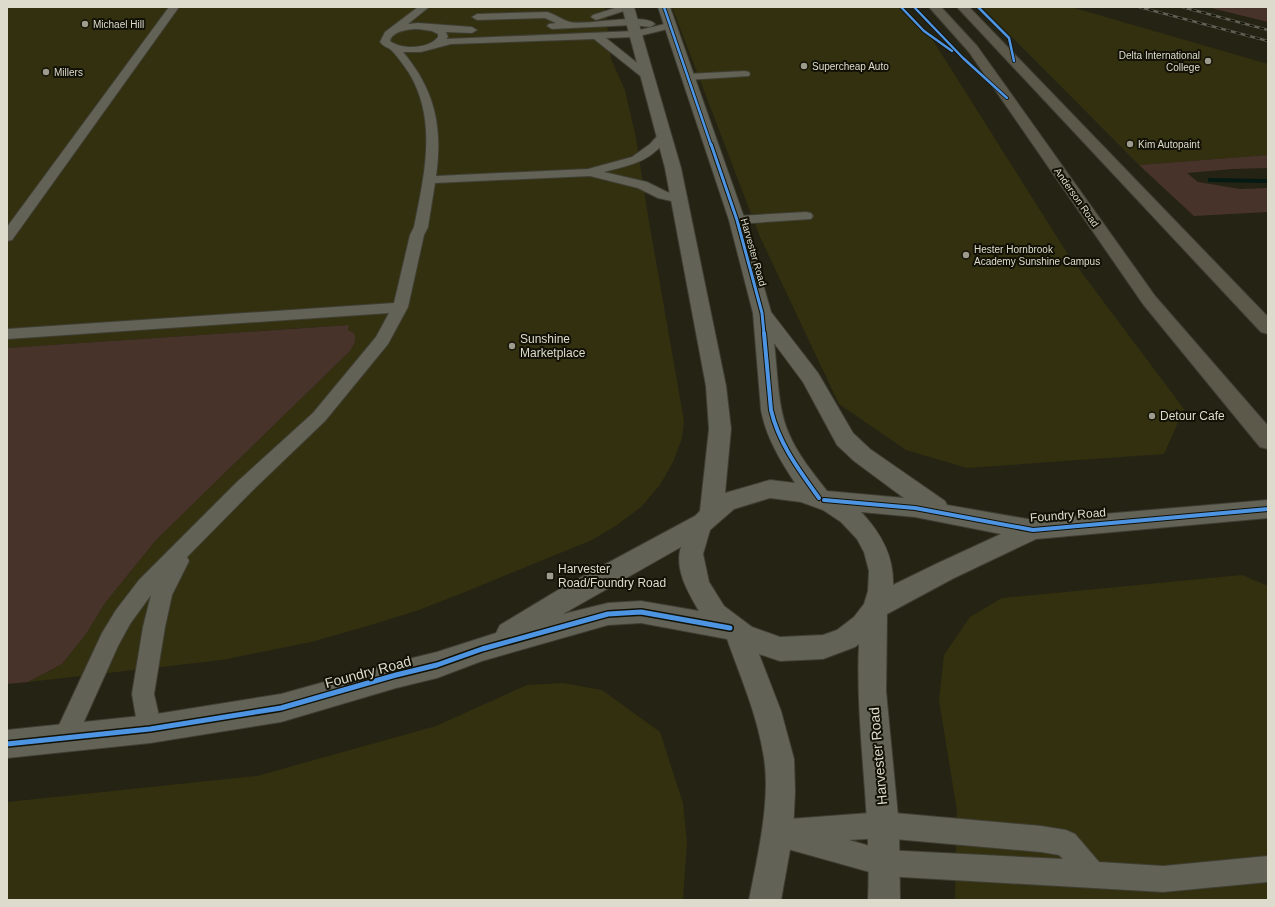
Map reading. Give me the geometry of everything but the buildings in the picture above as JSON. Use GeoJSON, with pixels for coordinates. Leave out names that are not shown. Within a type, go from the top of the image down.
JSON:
{"type":"FeatureCollection","features":[{"type":"Feature","properties":{"kind":"main road","name":"Anderson Road"},"geometry":{"type":"LineString","coordinates":[[935,7],[973,49],[1149,300],[1268,441]]}},
{"type":"Feature","properties":{"kind":"main road"},"geometry":{"type":"LineString","coordinates":[[963,7],[1268,328]]}},
{"type":"Feature","properties":{"kind":"street","name":"Harvester Road"},"geometry":{"type":"LineString","coordinates":[[664,7],[669,26],[737,220],[762,313],[771,410],[774,423],[779,437],[794,461],[822,499]]}},
{"type":"Feature","properties":{"kind":"street"},"geometry":{"type":"LineString","coordinates":[[630,18],[664,135],[680,199],[718,408],[719,448],[714,482],[707,517],[695,535],[691,562],[693,576],[698,591],[716,617],[734,630],[754,641],[771,646],[807,650],[840,641],[865,623],[875,609],[882,583],[879,558],[867,534],[848,514],[822,499]]}},
{"type":"Feature","properties":{"kind":"street"},"geometry":{"type":"LineString","coordinates":[[762,313],[811,378],[845,439],[862,455],[892,478],[944,512]]}},
{"type":"Feature","properties":{"kind":"street","name":"Foundry Road"},"geometry":{"type":"LineString","coordinates":[[482,649],[572,595],[627,566],[707,517],[738,496],[770,489],[803,492],[822,499],[944,512],[1033,530],[1268,509]]}},
{"type":"Feature","properties":{"kind":"street","name":"Foundry Road"},"geometry":{"type":"LineString","coordinates":[[875,609],[945,572],[1033,530]]}},
{"type":"Feature","properties":{"kind":"street","name":"Harvester Road"},"geometry":{"type":"LineString","coordinates":[[875,609],[872,655],[873,702],[883,825],[884,900]]}},
{"type":"Feature","properties":{"kind":"street","name":"Foundry Road"},"geometry":{"type":"LineString","coordinates":[[7,744],[150,729],[281,708],[396,674],[437,665],[482,649],[586,619],[641,612],[734,630]]}},
{"type":"Feature","properties":{"kind":"street"},"geometry":{"type":"LineString","coordinates":[[734,630],[767,711],[779,759],[780,791],[777,833],[765,900]]}},
{"type":"Feature","properties":{"kind":"lane"},"geometry":{"type":"LineString","coordinates":[[7,237],[174,7]]}},
{"type":"Feature","properties":{"kind":"lane"},"geometry":{"type":"LineString","coordinates":[[424,7],[385,38],[388,45],[410,50],[451,42],[597,36],[630,18]]}},
{"type":"Feature","properties":{"kind":"lane"},"geometry":{"type":"LineString","coordinates":[[414,73],[421,57],[443,38],[440,31],[433,28],[427,18],[429,7]]}},
{"type":"Feature","properties":{"kind":"lane"},"geometry":{"type":"LineString","coordinates":[[393,32],[415,26],[478,29],[476,12],[547,15],[568,25],[630,18]]}},
{"type":"Feature","properties":{"kind":"lane"},"geometry":{"type":"LineString","coordinates":[[545,26],[630,18],[669,26]]}},
{"type":"Feature","properties":{"kind":"lane"},"geometry":{"type":"LineString","coordinates":[[597,36],[647,76]]}},
{"type":"Feature","properties":{"kind":"lane"},"geometry":{"type":"LineString","coordinates":[[66,738],[110,640],[123,617],[146,586],[244,487],[319,416],[382,340],[400,308],[421,227],[432,160],[433,124],[425,94],[414,73],[393,47]]}},
{"type":"Feature","properties":{"kind":"lane"},"geometry":{"type":"LineString","coordinates":[[687,77],[745,74]]}},
{"type":"Feature","properties":{"kind":"lane"},"geometry":{"type":"LineString","coordinates":[[428,180],[588,173],[636,160],[654,147],[664,135]]}},
{"type":"Feature","properties":{"kind":"lane"},"geometry":{"type":"LineString","coordinates":[[588,173],[642,185],[663,195],[680,199]]}},
{"type":"Feature","properties":{"kind":"lane"},"geometry":{"type":"LineString","coordinates":[[737,220],[806,216]]}},
{"type":"Feature","properties":{"kind":"lane"},"geometry":{"type":"LineString","coordinates":[[7,334],[400,308]]}},
{"type":"Feature","properties":{"kind":"lane"},"geometry":{"type":"LineString","coordinates":[[150,729],[143,694],[154,627],[162,594],[188,545]]}},
{"type":"Feature","properties":{"kind":"lane"},"geometry":{"type":"LineString","coordinates":[[777,833],[883,825],[1041,838],[1066,843],[1093,874]]}},
{"type":"Feature","properties":{"kind":"lane"},"geometry":{"type":"LineString","coordinates":[[777,833],[884,863],[1162,879],[1268,869]]}},
{"type":"Feature","properties":{"kind":"shaded area","name":"Sunshine Marketplace"},"geometry":{"type":"Polygon","coordinates":[[[7,7],[605,7],[611,59],[625,90],[636,138],[684,421],[682,438],[674,460],[660,485],[641,507],[617,525],[592,540],[419,610],[311,642],[222,660],[28,682],[62,664],[86,634],[105,603],[156,540],[350,351],[348,325],[7,348],[7,7]]]}},
{"type":"Feature","properties":{"kind":"shaded area"},"geometry":{"type":"Polygon","coordinates":[[[672,7],[904,7],[929,34],[1067,253],[1184,409],[1164,454],[967,468],[906,450],[839,404],[760,237],[672,7]]]}},
{"type":"Feature","properties":{"kind":"shaded area"},"geometry":{"type":"Polygon","coordinates":[[[982,7],[1071,7],[1268,64],[1268,155],[1139,165],[982,7]]]}},
{"type":"Feature","properties":{"kind":"shaded area"},"geometry":{"type":"Polygon","coordinates":[[[1207,7],[1268,7],[1268,22],[1207,7]]]}},
{"type":"Feature","properties":{"kind":"shaded area"},"geometry":{"type":"Polygon","coordinates":[[[1268,155],[1268,168],[1187,173],[1198,182],[1240,189],[1268,188],[1268,212],[1194,216],[1139,165],[1268,155]]]}},
{"type":"Feature","properties":{"kind":"shaded area"},"geometry":{"type":"Polygon","coordinates":[[[349,325],[348,330],[354,333],[355,338],[355,342],[350,351],[156,540],[105,603],[86,634],[62,664],[28,682],[7,684],[7,348],[349,325]]]}},
{"type":"Feature","properties":{"kind":"shaded area"},"geometry":{"type":"Polygon","coordinates":[[[1242,575],[1268,586],[1268,900],[955,900],[957,811],[939,700],[944,655],[970,617],[1002,598],[1242,575]]]}},
{"type":"Feature","properties":{"kind":"shaded area"},"geometry":{"type":"Polygon","coordinates":[[[563,683],[602,690],[660,732],[683,803],[687,842],[683,900],[7,900],[7,802],[257,776],[436,726],[527,685],[563,683]]]}},
{"type":"Feature","properties":{"kind":"waterway"},"geometry":{"type":"LineString","coordinates":[[1211,180],[1268,181]]}},
{"type":"Feature","properties":{"kind":"railway"},"geometry":{"type":"LineString","coordinates":[[1139,7],[1268,41]]}},
{"type":"Feature","properties":{"kind":"railway"},"geometry":{"type":"LineString","coordinates":[[1182,7],[1268,30]]}},
{"type":"Feature","properties":{"kind":"cycle path"},"geometry":{"type":"LineString","coordinates":[[664,7],[737,220],[762,313],[771,410],[774,422],[783,445],[819,498]]}},
{"type":"Feature","properties":{"kind":"cycle path"},"geometry":{"type":"LineString","coordinates":[[901,7],[924,31],[937,42],[952,51]]}},
{"type":"Feature","properties":{"kind":"cycle path"},"geometry":{"type":"LineString","coordinates":[[914,7],[963,58],[1007,98]]}},
{"type":"Feature","properties":{"kind":"cycle path"},"geometry":{"type":"LineString","coordinates":[[978,7],[1009,38],[1014,61]]}},
{"type":"Feature","properties":{"kind":"cycle path"},"geometry":{"type":"LineString","coordinates":[[824,500],[915,508],[1033,530],[1268,509]]}},
{"type":"Feature","properties":{"kind":"cycle path"},"geometry":{"type":"LineString","coordinates":[[7,744],[150,729],[281,708],[396,675],[437,665],[482,649],[608,614],[641,612],[730,628]]}},
{"type":"Feature","properties":{"kind":"place","name":"Michael Hill"},"geometry":{"type":"Point","coordinates":[85,24]}},
{"type":"Feature","properties":{"kind":"place","name":"Delta International College"},"geometry":{"type":"Point","coordinates":[1208,61]}},
{"type":"Feature","properties":{"kind":"place","name":"Supercheap Auto"},"geometry":{"type":"Point","coordinates":[804,66]}},
{"type":"Feature","properties":{"kind":"place","name":"Millers"},"geometry":{"type":"Point","coordinates":[46,72]}},
{"type":"Feature","properties":{"kind":"place","name":"Kim Autopaint"},"geometry":{"type":"Point","coordinates":[1130,144]}},
{"type":"Feature","properties":{"kind":"place","name":"Hester Hornbrook Academy Sunshine Campus"},"geometry":{"type":"Point","coordinates":[966,255]}},
{"type":"Feature","properties":{"kind":"place","name":"Sunshine Marketplace"},"geometry":{"type":"Point","coordinates":[512,346]}},
{"type":"Feature","properties":{"kind":"place","name":"Detour Cafe"},"geometry":{"type":"Point","coordinates":[1152,416]}},
{"type":"Feature","properties":{"kind":"place","name":"Harvester Road/Foundry Road"},"geometry":{"type":"Point","coordinates":[550,576]}}]}
